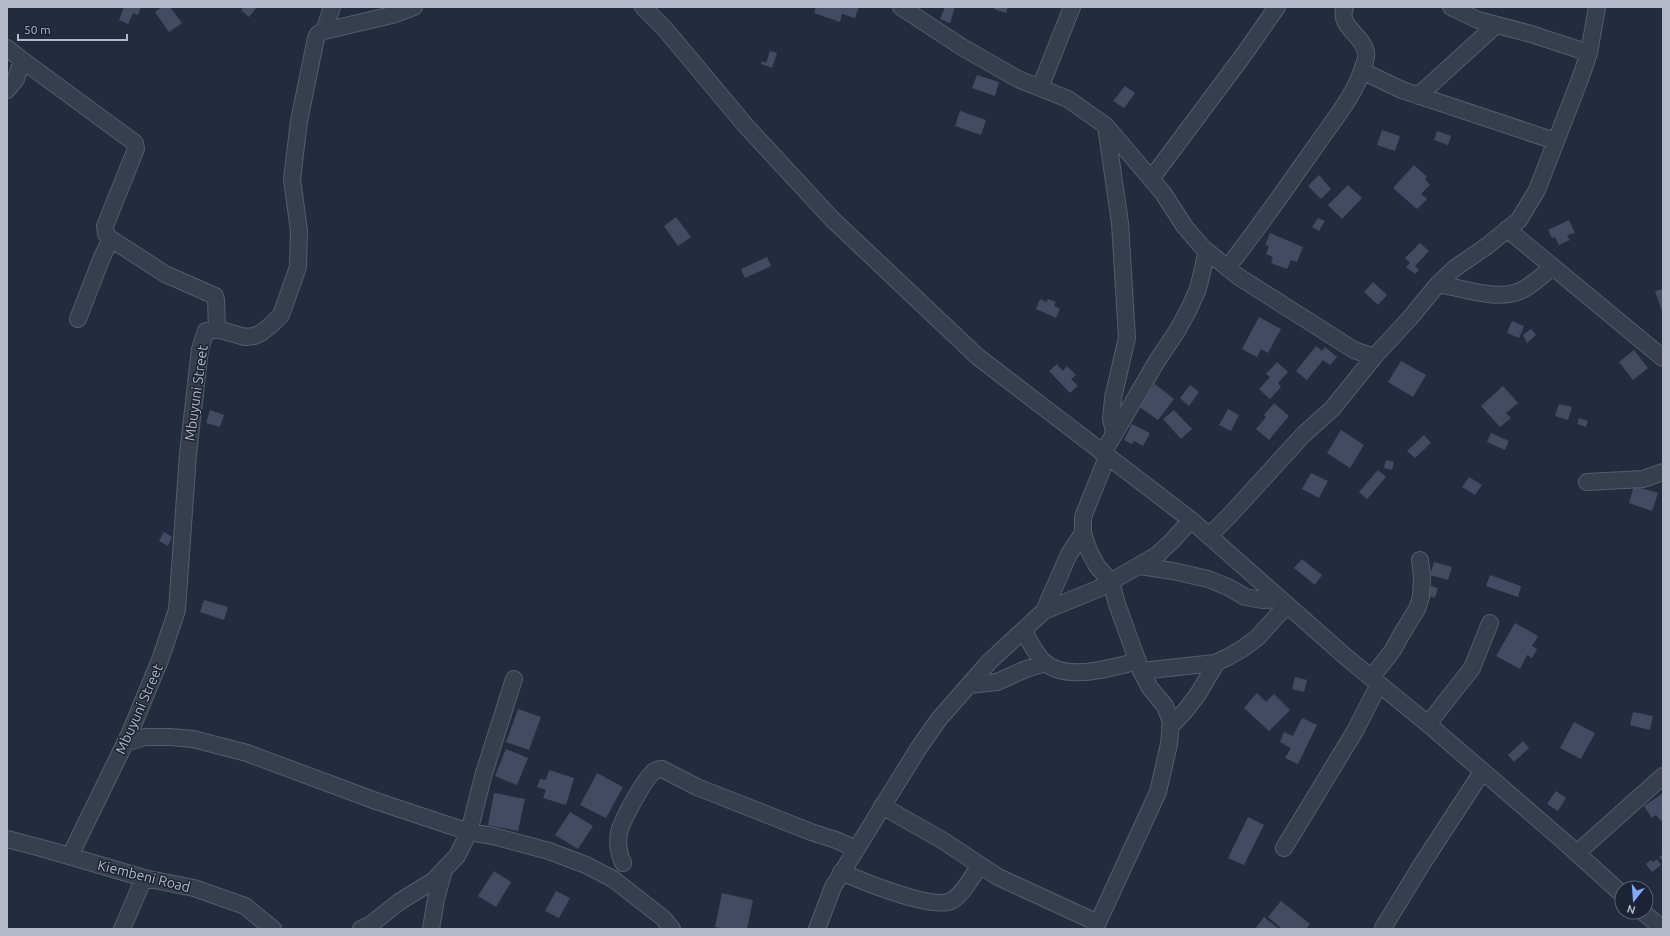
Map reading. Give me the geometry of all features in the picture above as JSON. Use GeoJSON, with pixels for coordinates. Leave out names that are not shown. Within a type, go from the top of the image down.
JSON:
{"type":"FeatureCollection","features":[{"type":"Feature","properties":{"kind":"street","name":"Mbuyuni Street"},"geometry":{"type":"LineString","coordinates":[[70,856],[125,743],[160,660],[177,610],[188,454],[200,348],[206,331],[217,329],[245,337],[261,334],[281,315],[298,267],[299,231],[292,179],[299,121],[316,38],[318,34],[324,31],[332,7]]}},
{"type":"Feature","properties":{"kind":"street"},"geometry":{"type":"LineString","coordinates":[[324,31],[392,15],[414,7]]}},
{"type":"Feature","properties":{"kind":"street"},"geometry":{"type":"LineString","coordinates":[[643,7],[665,29],[746,126],[832,219],[978,357],[1104,455],[1192,520],[1284,602],[1375,681],[1428,724],[1614,887]]}},
{"type":"Feature","properties":{"kind":"street"},"geometry":{"type":"LineString","coordinates":[[901,7],[962,47],[1018,79],[1068,99],[1106,126],[1162,193],[1185,227],[1227,268],[1354,350],[1374,357]]}},
{"type":"Feature","properties":{"kind":"street"},"geometry":{"type":"LineString","coordinates":[[1040,88],[1072,7]]}},
{"type":"Feature","properties":{"kind":"street"},"geometry":{"type":"LineString","coordinates":[[1151,179],[1245,53],[1277,7]]}},
{"type":"Feature","properties":{"kind":"street"},"geometry":{"type":"LineString","coordinates":[[1227,268],[1252,236],[1348,100],[1362,71],[1366,52],[1344,19],[1346,7]]}},
{"type":"Feature","properties":{"kind":"street"},"geometry":{"type":"LineString","coordinates":[[1451,7],[1478,20],[1589,53]]}},
{"type":"Feature","properties":{"kind":"street"},"geometry":{"type":"LineString","coordinates":[[1209,536],[1304,434],[1332,409],[1374,357],[1410,318],[1438,284],[1455,268],[1487,246],[1519,220],[1537,190],[1589,53],[1597,7]]}},
{"type":"Feature","properties":{"kind":"street"},"geometry":{"type":"LineString","coordinates":[[1418,96],[1496,25]]}},
{"type":"Feature","properties":{"kind":"street"},"geometry":{"type":"LineString","coordinates":[[7,48],[135,144],[136,149],[105,226],[106,234],[111,239],[165,274],[214,296],[216,300],[217,329]]}},
{"type":"Feature","properties":{"kind":"street"},"geometry":{"type":"LineString","coordinates":[[7,90],[16,79],[22,60]]}},
{"type":"Feature","properties":{"kind":"street"},"geometry":{"type":"LineString","coordinates":[[1362,71],[1418,96],[1555,141]]}},
{"type":"Feature","properties":{"kind":"street"},"geometry":{"type":"LineString","coordinates":[[1106,126],[1120,223],[1127,338],[1113,398],[1111,419],[1114,431],[1112,438]]}},
{"type":"Feature","properties":{"kind":"street"},"geometry":{"type":"LineString","coordinates":[[1508,229],[1663,358]]}},
{"type":"Feature","properties":{"kind":"street"},"geometry":{"type":"LineString","coordinates":[[78,319],[102,257],[111,239]]}},
{"type":"Feature","properties":{"kind":"street"},"geometry":{"type":"LineString","coordinates":[[882,806],[942,840],[998,877],[1097,926],[1158,792],[1169,744],[1171,722],[1165,706],[1150,688],[1139,666],[1117,604],[1111,582],[1097,566],[1089,550],[1083,533],[1083,517],[1104,455],[1112,438],[1188,311],[1198,289],[1208,251]]}},
{"type":"Feature","properties":{"kind":"street"},"geometry":{"type":"LineString","coordinates":[[1438,284],[1491,294],[1507,295],[1522,290],[1553,267]]}},
{"type":"Feature","properties":{"kind":"street"},"geometry":{"type":"LineString","coordinates":[[1587,482],[1643,479],[1663,472]]}},
{"type":"Feature","properties":{"kind":"street"},"geometry":{"type":"LineString","coordinates":[[1044,611],[1100,588],[1140,566],[1157,555],[1172,542],[1192,520]]}},
{"type":"Feature","properties":{"kind":"street"},"geometry":{"type":"LineString","coordinates":[[817,929],[832,886],[918,749],[939,719],[990,662],[1044,611],[1069,554],[1083,533]]}},
{"type":"Feature","properties":{"kind":"street"},"geometry":{"type":"LineString","coordinates":[[1284,848],[1356,731],[1375,681],[1417,609],[1421,597],[1422,577],[1420,560]]}},
{"type":"Feature","properties":{"kind":"street"},"geometry":{"type":"LineString","coordinates":[[1140,566],[1173,571],[1208,579],[1228,587],[1245,597],[1284,602]]}},
{"type":"Feature","properties":{"kind":"street"},"geometry":{"type":"LineString","coordinates":[[1024,631],[1034,648],[1046,663],[1063,672],[1217,662],[1242,649],[1257,638],[1284,602]]}},
{"type":"Feature","properties":{"kind":"street"},"geometry":{"type":"LineString","coordinates":[[1428,724],[1472,668],[1490,623]]}},
{"type":"Feature","properties":{"kind":"street"},"geometry":{"type":"LineString","coordinates":[[1170,727],[1194,700],[1217,662]]}},
{"type":"Feature","properties":{"kind":"street"},"geometry":{"type":"LineString","coordinates":[[969,686],[997,682],[1026,669],[1046,663]]}},
{"type":"Feature","properties":{"kind":"street"},"geometry":{"type":"LineString","coordinates":[[361,929],[370,925],[399,902],[433,881],[457,856],[469,832],[484,773],[514,679]]}},
{"type":"Feature","properties":{"kind":"street"},"geometry":{"type":"LineString","coordinates":[[125,743],[145,737],[193,739],[247,753],[376,802],[469,832],[493,836],[550,851],[586,865],[613,879],[652,908],[672,929]]}},
{"type":"Feature","properties":{"kind":"street"},"geometry":{"type":"LineString","coordinates":[[622,864],[619,854],[619,833],[631,805],[648,777],[656,770],[662,769],[697,787],[856,849]]}},
{"type":"Feature","properties":{"kind":"street"},"geometry":{"type":"LineString","coordinates":[[1383,928],[1422,864],[1482,772]]}},
{"type":"Feature","properties":{"kind":"street"},"geometry":{"type":"LineString","coordinates":[[1577,853],[1663,776]]}},
{"type":"Feature","properties":{"kind":"street","name":"Kiembeni Road"},"geometry":{"type":"LineString","coordinates":[[7,839],[144,878],[194,888],[245,906],[273,929]]}},
{"type":"Feature","properties":{"kind":"street"},"geometry":{"type":"LineString","coordinates":[[841,872],[870,884],[923,901],[941,903],[953,900],[966,886],[980,865]]}},
{"type":"Feature","properties":{"kind":"street"},"geometry":{"type":"LineString","coordinates":[[431,929],[436,899],[444,869]]}},
{"type":"Feature","properties":{"kind":"street"},"geometry":{"type":"LineString","coordinates":[[122,929],[144,878]]}},
{"type":"Feature","properties":{"kind":"street"},"geometry":{"type":"LineString","coordinates":[[1652,920],[1663,929]]}},
{"type":"Feature","properties":{"kind":"building"},"geometry":{"type":"Polygon","coordinates":[[[124,7],[141,7],[138,15],[133,13],[128,24],[119,20],[124,7]]]}},
{"type":"Feature","properties":{"kind":"building"},"geometry":{"type":"Polygon","coordinates":[[[162,7],[170,7],[182,23],[169,32],[155,12],[162,7]]]}},
{"type":"Feature","properties":{"kind":"building"},"geometry":{"type":"Polygon","coordinates":[[[244,7],[257,7],[249,17],[241,10],[244,7]]]}},
{"type":"Feature","properties":{"kind":"building"},"geometry":{"type":"Polygon","coordinates":[[[816,7],[859,7],[855,18],[842,14],[840,22],[814,13],[816,7]]]}},
{"type":"Feature","properties":{"kind":"building"},"geometry":{"type":"Polygon","coordinates":[[[945,7],[955,7],[950,23],[940,19],[945,7]]]}},
{"type":"Feature","properties":{"kind":"building"},"geometry":{"type":"Polygon","coordinates":[[[994,7],[1008,7],[1006,13],[994,9],[994,7]]]}},
{"type":"Feature","properties":{"kind":"building"},"geometry":{"type":"Polygon","coordinates":[[[770,51],[777,53],[772,68],[761,64],[762,61],[766,63],[770,51]]]}},
{"type":"Feature","properties":{"kind":"building"},"geometry":{"type":"Polygon","coordinates":[[[977,75],[999,82],[995,96],[972,88],[977,75]]]}},
{"type":"Feature","properties":{"kind":"building"},"geometry":{"type":"Polygon","coordinates":[[[1125,86],[1135,93],[1124,108],[1113,101],[1125,86]]]}},
{"type":"Feature","properties":{"kind":"building"},"geometry":{"type":"Polygon","coordinates":[[[960,111],[986,120],[981,135],[955,126],[960,111]]]}},
{"type":"Feature","properties":{"kind":"building"},"geometry":{"type":"Polygon","coordinates":[[[1382,130],[1400,136],[1395,151],[1377,145],[1382,130]]]}},
{"type":"Feature","properties":{"kind":"building"},"geometry":{"type":"Polygon","coordinates":[[[1437,131],[1451,136],[1448,145],[1434,140],[1437,131]]]}},
{"type":"Feature","properties":{"kind":"building"},"geometry":{"type":"Polygon","coordinates":[[[1414,165],[1427,177],[1425,179],[1430,185],[1421,194],[1427,199],[1417,209],[1393,188],[1414,165]]]}},
{"type":"Feature","properties":{"kind":"building"},"geometry":{"type":"Polygon","coordinates":[[[1319,175],[1331,189],[1321,199],[1308,186],[1319,175]]]}},
{"type":"Feature","properties":{"kind":"building"},"geometry":{"type":"Polygon","coordinates":[[[1348,185],[1362,198],[1342,219],[1328,205],[1348,185]]]}},
{"type":"Feature","properties":{"kind":"building"},"geometry":{"type":"Polygon","coordinates":[[[676,217],[691,237],[678,246],[664,226],[676,217]]]}},
{"type":"Feature","properties":{"kind":"building"},"geometry":{"type":"Polygon","coordinates":[[[1318,218],[1325,221],[1319,231],[1312,227],[1318,218]]]}},
{"type":"Feature","properties":{"kind":"building"},"geometry":{"type":"Polygon","coordinates":[[[1569,220],[1575,233],[1567,235],[1570,240],[1559,245],[1555,237],[1552,238],[1548,230],[1569,220]]]}},
{"type":"Feature","properties":{"kind":"building"},"geometry":{"type":"Polygon","coordinates":[[[1270,233],[1303,247],[1297,262],[1291,260],[1287,269],[1271,263],[1273,257],[1266,254],[1269,246],[1265,245],[1270,233]]]}},
{"type":"Feature","properties":{"kind":"building"},"geometry":{"type":"Polygon","coordinates":[[[1420,243],[1429,251],[1415,266],[1419,270],[1415,274],[1406,267],[1410,263],[1405,258],[1420,243]]]}},
{"type":"Feature","properties":{"kind":"building"},"geometry":{"type":"Polygon","coordinates":[[[767,257],[771,266],[745,278],[741,269],[767,257]]]}},
{"type":"Feature","properties":{"kind":"building"},"geometry":{"type":"Polygon","coordinates":[[[1373,282],[1387,295],[1378,305],[1364,292],[1373,282]]]}},
{"type":"Feature","properties":{"kind":"building"},"geometry":{"type":"Polygon","coordinates":[[[1663,289],[1663,314],[1655,291],[1663,289]]]}},
{"type":"Feature","properties":{"kind":"building"},"geometry":{"type":"Polygon","coordinates":[[[1040,299],[1046,302],[1048,299],[1056,302],[1054,306],[1060,309],[1056,318],[1036,309],[1040,299]]]}},
{"type":"Feature","properties":{"kind":"building"},"geometry":{"type":"Polygon","coordinates":[[[1259,317],[1281,329],[1268,353],[1261,349],[1257,357],[1242,349],[1259,317]]]}},
{"type":"Feature","properties":{"kind":"building"},"geometry":{"type":"Polygon","coordinates":[[[1512,321],[1524,326],[1519,338],[1507,333],[1512,321]]]}},
{"type":"Feature","properties":{"kind":"building"},"geometry":{"type":"Polygon","coordinates":[[[1531,329],[1536,335],[1527,343],[1523,335],[1531,329]]]}},
{"type":"Feature","properties":{"kind":"building"},"geometry":{"type":"Polygon","coordinates":[[[1316,346],[1322,351],[1325,347],[1337,357],[1330,365],[1323,360],[1307,380],[1296,371],[1316,346]]]}},
{"type":"Feature","properties":{"kind":"building"},"geometry":{"type":"Polygon","coordinates":[[[1634,350],[1648,368],[1633,380],[1619,362],[1634,350]]]}},
{"type":"Feature","properties":{"kind":"building"},"geometry":{"type":"Polygon","coordinates":[[[1401,361],[1426,375],[1413,397],[1388,382],[1401,361]]]}},
{"type":"Feature","properties":{"kind":"building"},"geometry":{"type":"Polygon","coordinates":[[[1277,362],[1288,372],[1278,383],[1281,387],[1270,399],[1259,389],[1270,377],[1266,374],[1277,362]]]}},
{"type":"Feature","properties":{"kind":"building"},"geometry":{"type":"Polygon","coordinates":[[[1057,364],[1063,371],[1067,366],[1076,375],[1071,379],[1078,386],[1070,393],[1049,371],[1057,364]]]}},
{"type":"Feature","properties":{"kind":"building"},"geometry":{"type":"Polygon","coordinates":[[[1155,384],[1174,399],[1158,420],[1138,406],[1155,384]]]}},
{"type":"Feature","properties":{"kind":"building"},"geometry":{"type":"Polygon","coordinates":[[[1190,385],[1199,392],[1189,406],[1180,398],[1190,385]]]}},
{"type":"Feature","properties":{"kind":"building"},"geometry":{"type":"Polygon","coordinates":[[[1503,386],[1518,403],[1506,413],[1511,418],[1500,427],[1481,406],[1503,386]]]}},
{"type":"Feature","properties":{"kind":"building"},"geometry":{"type":"Polygon","coordinates":[[[1274,403],[1289,416],[1269,440],[1256,429],[1266,417],[1264,415],[1274,403]]]}},
{"type":"Feature","properties":{"kind":"building"},"geometry":{"type":"Polygon","coordinates":[[[1559,404],[1572,407],[1568,420],[1555,416],[1559,404]]]}},
{"type":"Feature","properties":{"kind":"building"},"geometry":{"type":"Polygon","coordinates":[[[1228,409],[1239,415],[1231,431],[1219,425],[1228,409]]]}},
{"type":"Feature","properties":{"kind":"building"},"geometry":{"type":"Polygon","coordinates":[[[210,410],[224,415],[220,427],[206,423],[210,410]]]}},
{"type":"Feature","properties":{"kind":"building"},"geometry":{"type":"Polygon","coordinates":[[[1174,410],[1192,429],[1181,439],[1163,419],[1174,410]]]}},
{"type":"Feature","properties":{"kind":"building"},"geometry":{"type":"Polygon","coordinates":[[[1579,418],[1588,421],[1586,427],[1577,424],[1579,418]]]}},
{"type":"Feature","properties":{"kind":"building"},"geometry":{"type":"Polygon","coordinates":[[[1132,424],[1150,433],[1143,446],[1134,441],[1132,444],[1124,440],[1132,424]]]}},
{"type":"Feature","properties":{"kind":"building"},"geometry":{"type":"Polygon","coordinates":[[[1341,430],[1364,445],[1350,468],[1327,453],[1341,430]]]}},
{"type":"Feature","properties":{"kind":"building"},"geometry":{"type":"Polygon","coordinates":[[[1491,433],[1509,441],[1505,450],[1487,442],[1491,433]]]}},
{"type":"Feature","properties":{"kind":"building"},"geometry":{"type":"Polygon","coordinates":[[[1424,435],[1431,443],[1415,458],[1407,451],[1424,435]]]}},
{"type":"Feature","properties":{"kind":"building"},"geometry":{"type":"Polygon","coordinates":[[[1386,460],[1394,462],[1392,470],[1384,468],[1386,460]]]}},
{"type":"Feature","properties":{"kind":"building"},"geometry":{"type":"Polygon","coordinates":[[[1378,470],[1386,477],[1367,499],[1359,492],[1378,470]]]}},
{"type":"Feature","properties":{"kind":"building"},"geometry":{"type":"Polygon","coordinates":[[[1311,473],[1328,481],[1319,498],[1302,489],[1311,473]]]}},
{"type":"Feature","properties":{"kind":"building"},"geometry":{"type":"Polygon","coordinates":[[[1469,477],[1482,485],[1475,495],[1462,487],[1469,477]]]}},
{"type":"Feature","properties":{"kind":"building"},"geometry":{"type":"Polygon","coordinates":[[[1634,486],[1658,493],[1652,511],[1629,503],[1634,486]]]}},
{"type":"Feature","properties":{"kind":"building"},"geometry":{"type":"Polygon","coordinates":[[[164,532],[172,537],[168,546],[159,541],[164,532]]]}},
{"type":"Feature","properties":{"kind":"building"},"geometry":{"type":"Polygon","coordinates":[[[1302,559],[1322,575],[1315,585],[1294,568],[1302,559]]]}},
{"type":"Feature","properties":{"kind":"building"},"geometry":{"type":"Polygon","coordinates":[[[1434,562],[1452,567],[1448,580],[1430,575],[1434,562]]]}},
{"type":"Feature","properties":{"kind":"building"},"geometry":{"type":"Polygon","coordinates":[[[1490,575],[1521,586],[1518,597],[1486,586],[1490,575]]]}},
{"type":"Feature","properties":{"kind":"building"},"geometry":{"type":"Polygon","coordinates":[[[1428,585],[1438,588],[1435,598],[1426,595],[1428,585]]]}},
{"type":"Feature","properties":{"kind":"building"},"geometry":{"type":"Polygon","coordinates":[[[204,600],[228,607],[224,620],[200,612],[204,600]]]}},
{"type":"Feature","properties":{"kind":"building"},"geometry":{"type":"Polygon","coordinates":[[[1515,623],[1538,636],[1532,646],[1537,649],[1532,658],[1527,655],[1520,669],[1496,656],[1515,623]]]}},
{"type":"Feature","properties":{"kind":"building"},"geometry":{"type":"Polygon","coordinates":[[[1295,677],[1307,680],[1304,692],[1292,689],[1295,677]]]}},
{"type":"Feature","properties":{"kind":"building"},"geometry":{"type":"Polygon","coordinates":[[[1257,693],[1266,702],[1274,694],[1290,710],[1269,731],[1244,708],[1257,693]]]}},
{"type":"Feature","properties":{"kind":"building"},"geometry":{"type":"Polygon","coordinates":[[[518,709],[541,717],[529,750],[506,742],[518,709]]]}},
{"type":"Feature","properties":{"kind":"building"},"geometry":{"type":"Polygon","coordinates":[[[1633,712],[1653,716],[1650,730],[1630,725],[1633,712]]]}},
{"type":"Feature","properties":{"kind":"building"},"geometry":{"type":"Polygon","coordinates":[[[1302,718],[1317,725],[1298,764],[1285,758],[1291,748],[1280,742],[1284,732],[1293,736],[1302,718]]]}},
{"type":"Feature","properties":{"kind":"building"},"geometry":{"type":"Polygon","coordinates":[[[1574,722],[1595,733],[1581,759],[1560,748],[1574,722]]]}},
{"type":"Feature","properties":{"kind":"building"},"geometry":{"type":"Polygon","coordinates":[[[1523,741],[1529,748],[1514,762],[1508,755],[1523,741]]]}},
{"type":"Feature","properties":{"kind":"building"},"geometry":{"type":"Polygon","coordinates":[[[506,749],[528,758],[517,785],[495,776],[506,749]]]}},
{"type":"Feature","properties":{"kind":"building"},"geometry":{"type":"Polygon","coordinates":[[[549,770],[574,778],[566,805],[543,798],[546,790],[537,787],[540,779],[546,780],[549,770]]]}},
{"type":"Feature","properties":{"kind":"building"},"geometry":{"type":"Polygon","coordinates":[[[597,773],[623,787],[606,818],[580,805],[597,773]]]}},
{"type":"Feature","properties":{"kind":"building"},"geometry":{"type":"Polygon","coordinates":[[[1556,791],[1566,798],[1558,811],[1547,804],[1556,791]]]}},
{"type":"Feature","properties":{"kind":"building"},"geometry":{"type":"Polygon","coordinates":[[[494,793],[525,799],[518,831],[488,825],[494,793]]]}},
{"type":"Feature","properties":{"kind":"building"},"geometry":{"type":"Polygon","coordinates":[[[1663,793],[1663,820],[1661,821],[1656,815],[1652,818],[1644,806],[1663,793]]]}},
{"type":"Feature","properties":{"kind":"building"},"geometry":{"type":"Polygon","coordinates":[[[570,812],[593,826],[578,849],[555,835],[570,812]]]}},
{"type":"Feature","properties":{"kind":"building"},"geometry":{"type":"Polygon","coordinates":[[[1248,817],[1264,825],[1244,865],[1228,858],[1248,817]]]}},
{"type":"Feature","properties":{"kind":"building"},"geometry":{"type":"Polygon","coordinates":[[[1663,854],[1663,861],[1659,857],[1663,854]]]}},
{"type":"Feature","properties":{"kind":"building"},"geometry":{"type":"Polygon","coordinates":[[[1657,859],[1661,865],[1652,872],[1646,864],[1651,860],[1653,862],[1657,859]]]}},
{"type":"Feature","properties":{"kind":"building"},"geometry":{"type":"Polygon","coordinates":[[[494,871],[511,882],[496,907],[478,896],[494,871]]]}},
{"type":"Feature","properties":{"kind":"building"},"geometry":{"type":"Polygon","coordinates":[[[556,891],[570,898],[559,918],[545,911],[556,891]]]}},
{"type":"Feature","properties":{"kind":"building"},"geometry":{"type":"Polygon","coordinates":[[[722,893],[753,900],[747,929],[726,929],[715,927],[722,893]]]}},
{"type":"Feature","properties":{"kind":"building"},"geometry":{"type":"Polygon","coordinates":[[[1281,901],[1310,924],[1306,929],[1282,929],[1268,917],[1281,901]]]}},
{"type":"Feature","properties":{"kind":"building"},"geometry":{"type":"Polygon","coordinates":[[[1264,917],[1279,929],[1255,929],[1264,917]]]}}]}
